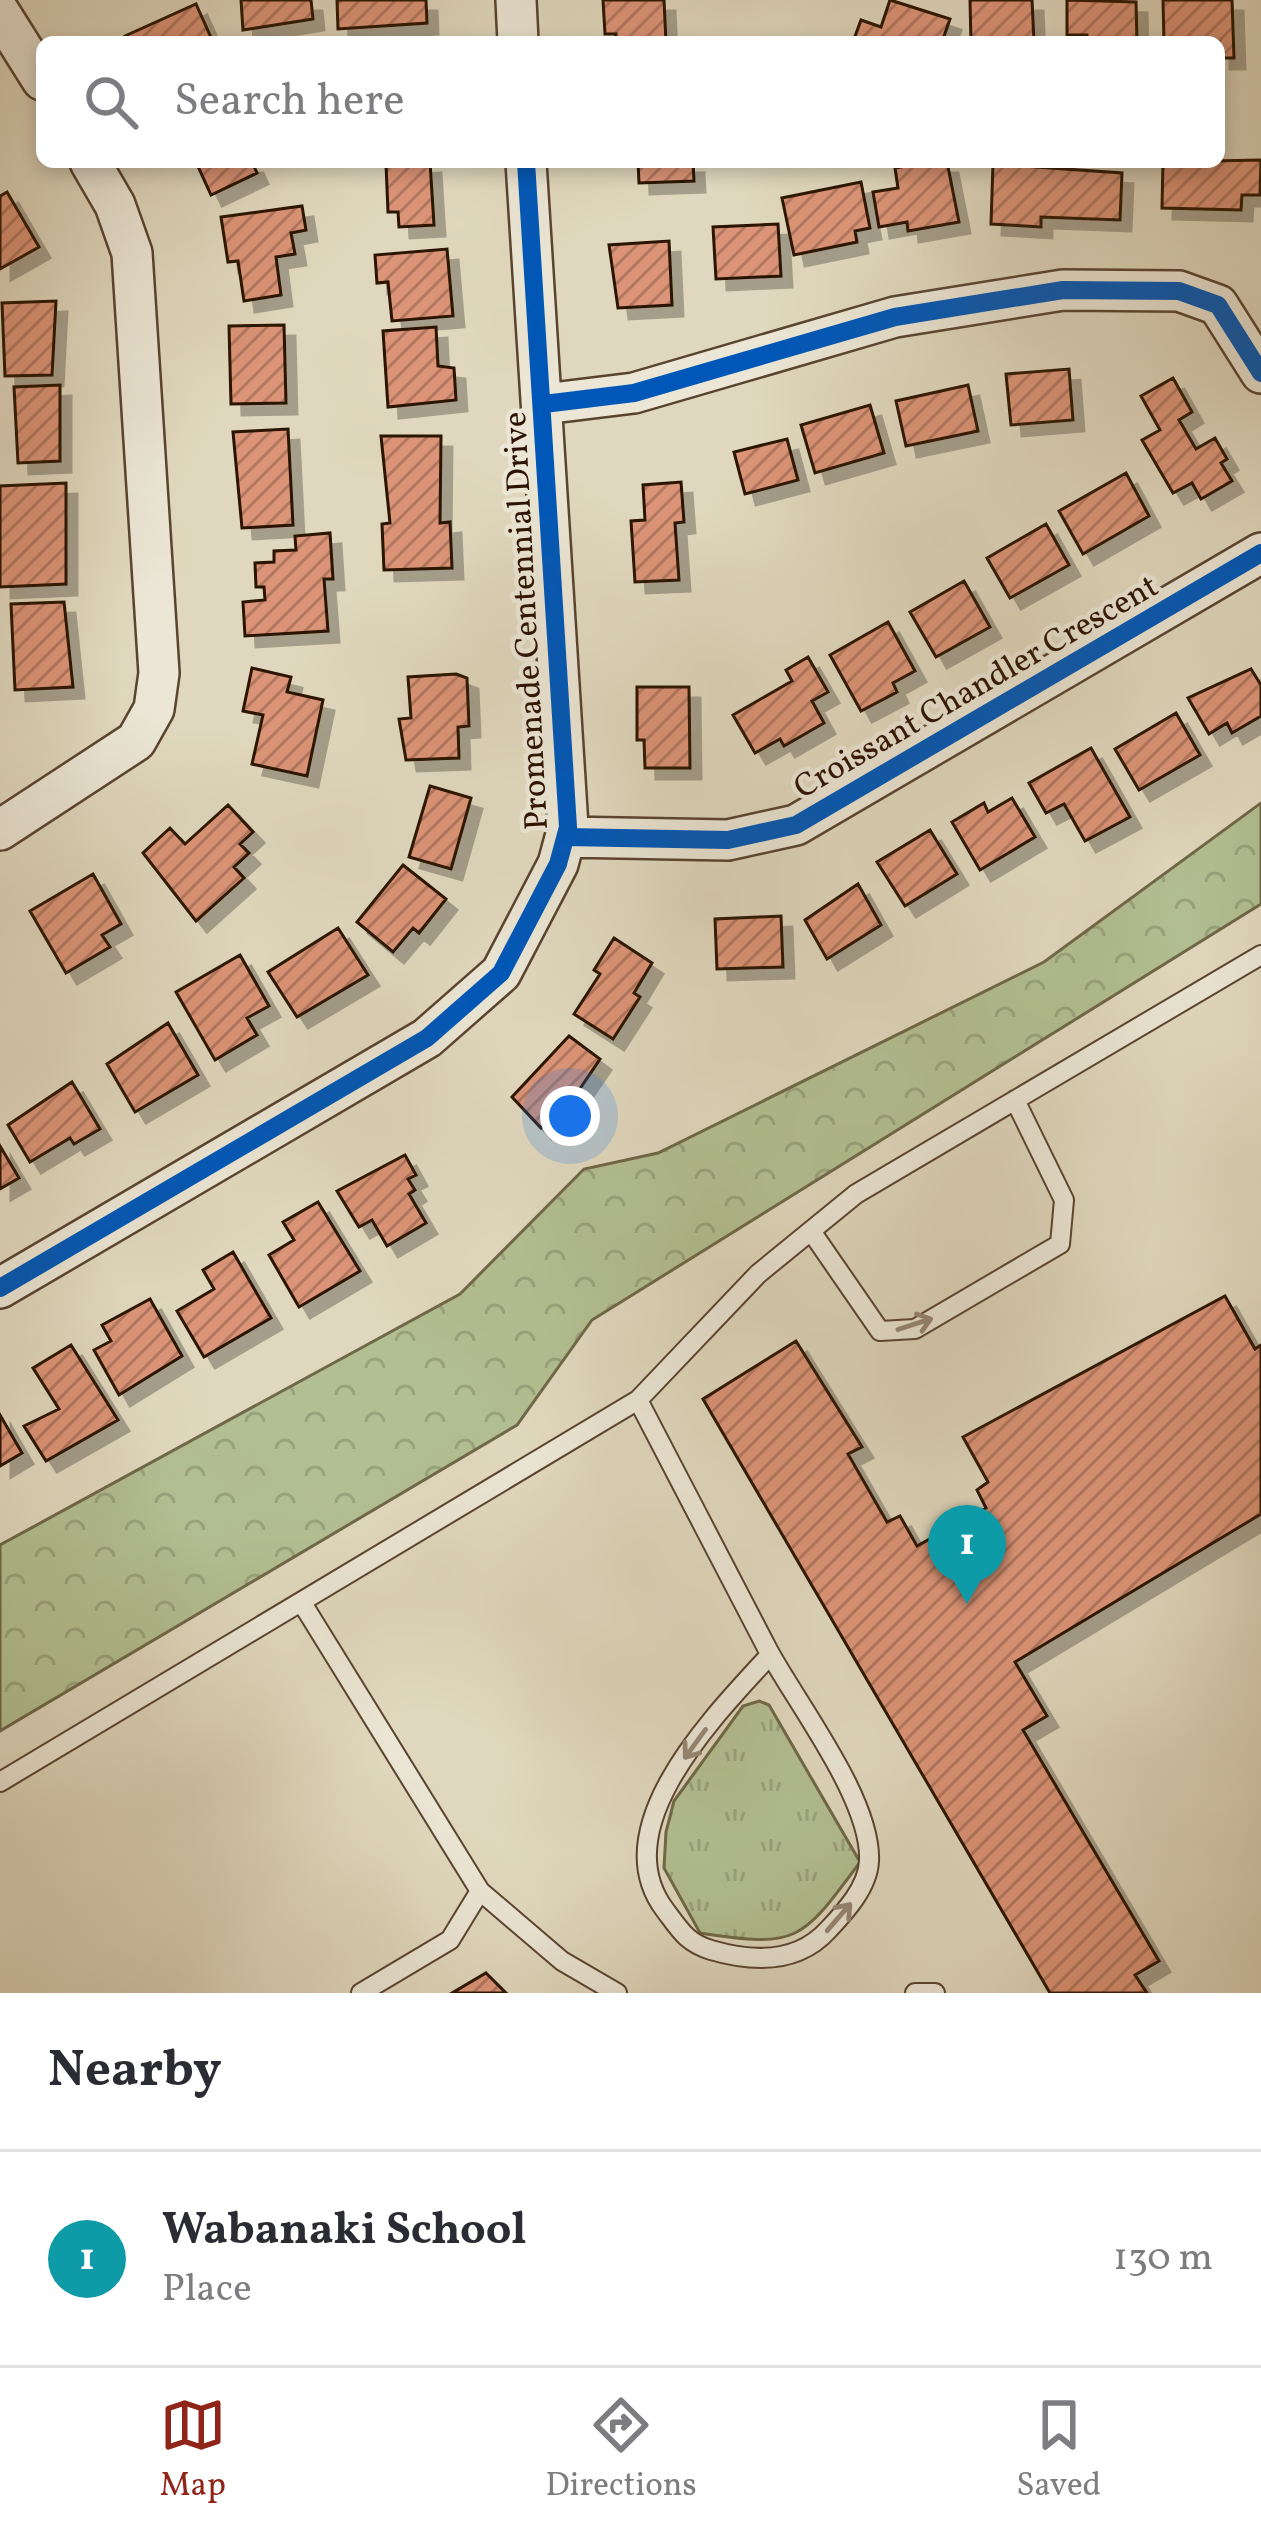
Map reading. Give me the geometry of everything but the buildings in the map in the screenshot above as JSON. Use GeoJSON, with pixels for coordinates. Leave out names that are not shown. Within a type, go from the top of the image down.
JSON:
{"type":"FeatureCollection","features":[{"type":"Feature","properties":{"kind":"street"},"geometry":{"type":"LineString","coordinates":[[21,0],[0,13],[36,70]]}},
{"type":"Feature","properties":{"kind":"street"},"geometry":{"type":"LineString","coordinates":[[516,0],[518,36]]}},
{"type":"Feature","properties":{"kind":"street"},"geometry":{"type":"LineString","coordinates":[[0,830],[136,741],[154,709],[159,673],[132,253],[115,205],[93,168]]}},
{"type":"Feature","properties":{"kind":"street","name":"Promenade Centennial Drive"},"geometry":{"type":"LineString","coordinates":[[0,1288],[427,1039],[501,973],[558,864],[566,837],[526,168]]}},
{"type":"Feature","properties":{"kind":"street"},"geometry":{"type":"LineString","coordinates":[[544,404],[634,393],[896,317],[1063,290],[1179,291],[1218,304],[1261,373]]}},
{"type":"Feature","properties":{"kind":"street","name":"Croissant Chandler Crescent"},"geometry":{"type":"LineString","coordinates":[[566,837],[728,840],[796,825],[1261,553]]}},
{"type":"Feature","properties":{"kind":"lane"},"geometry":{"type":"LineString","coordinates":[[0,1782],[638,1400],[758,1274],[856,1194],[1261,955]]}},
{"type":"Feature","properties":{"kind":"lane"},"geometry":{"type":"LineString","coordinates":[[811,1231],[880,1331],[915,1329],[1060,1244],[1064,1200],[1048,1157],[1015,1100]]}},
{"type":"Feature","properties":{"kind":"lane"},"geometry":{"type":"LineString","coordinates":[[638,1400],[770,1655],[853,1794],[869,1861],[852,1904],[822,1936],[779,1959],[735,1957],[690,1943],[657,1900],[646,1842],[666,1784],[770,1655]]}},
{"type":"Feature","properties":{"kind":"lane"},"geometry":{"type":"LineString","coordinates":[[302,1604],[480,1892],[562,1961],[617,1993]]}},
{"type":"Feature","properties":{"kind":"lane"},"geometry":{"type":"LineString","coordinates":[[361,1993],[450,1940],[480,1892]]}},
{"type":"Feature","properties":{"kind":"lane"},"geometry":{"type":"LineString","coordinates":[[915,1993],[935,1993]]}},
{"type":"Feature","properties":{"kind":"green space"},"geometry":{"type":"Polygon","coordinates":[[[1261,803],[1261,904],[592,1320],[517,1425],[0,1731],[0,1545],[460,1294],[584,1169],[658,1153],[1044,962],[1261,803]]]}},
{"type":"Feature","properties":{"kind":"green space"},"geometry":{"type":"Polygon","coordinates":[[[759,1701],[769,1705],[860,1862],[824,1909],[795,1933],[758,1939],[700,1933],[664,1868],[666,1832],[674,1801],[743,1706],[759,1701]]]}},
{"type":"Feature","properties":{"kind":"cycle path"},"geometry":{"type":"LineString","coordinates":[[0,1288],[427,1038],[501,973],[558,864],[568,827],[526,168]]}},
{"type":"Feature","properties":{"kind":"cycle path"},"geometry":{"type":"LineString","coordinates":[[544,404],[634,393],[895,317],[1063,290],[1179,291],[1218,305],[1261,373]]}},
{"type":"Feature","properties":{"kind":"cycle path"},"geometry":{"type":"LineString","coordinates":[[566,837],[728,840],[796,825],[1261,553]]}},
{"type":"Feature","properties":{"kind":"place","name":"Wabanaki School"},"geometry":{"type":"Point","coordinates":[967,1604]}}]}
